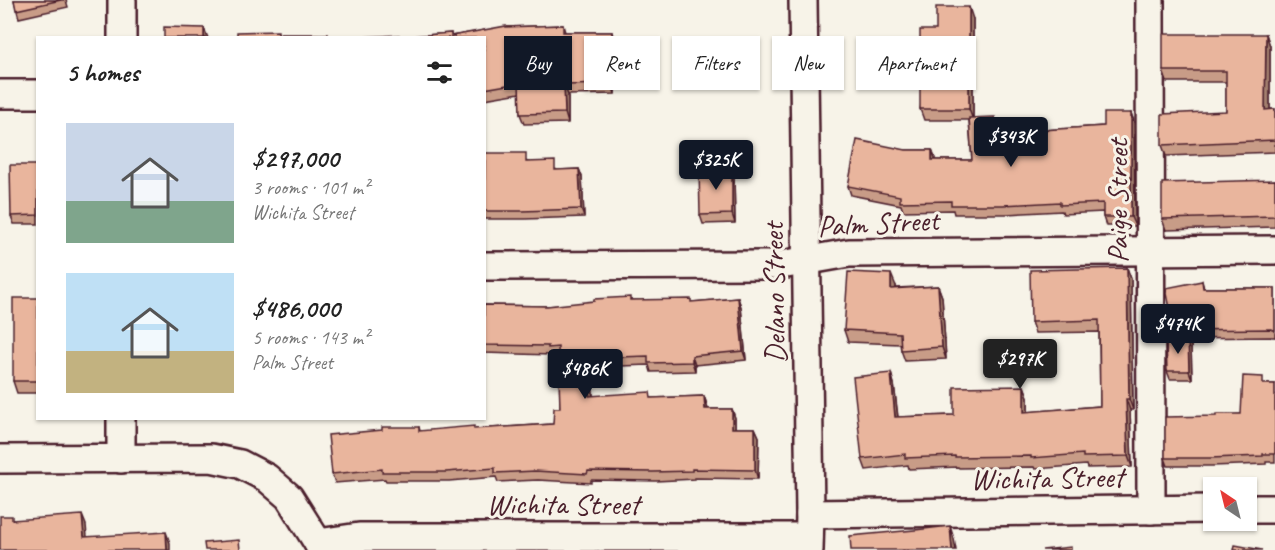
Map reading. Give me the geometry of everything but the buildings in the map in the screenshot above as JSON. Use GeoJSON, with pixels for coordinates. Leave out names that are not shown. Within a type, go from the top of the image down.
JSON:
{"type":"FeatureCollection","features":[{"type":"Feature","properties":{"kind":"street"},"geometry":{"type":"LineString","coordinates":[[122,0],[122,36]]}},
{"type":"Feature","properties":{"kind":"street","name":"Delano Street"},"geometry":{"type":"LineString","coordinates":[[803,0],[809,534]]}},
{"type":"Feature","properties":{"kind":"street","name":"Paige Street"},"geometry":{"type":"LineString","coordinates":[[1150,0],[1151,510]]}},
{"type":"Feature","properties":{"kind":"street"},"geometry":{"type":"LineString","coordinates":[[0,94],[36,94]]}},
{"type":"Feature","properties":{"kind":"street","name":"Palm Street"},"geometry":{"type":"LineString","coordinates":[[486,267],[781,265],[849,253],[1275,250]]}},
{"type":"Feature","properties":{"kind":"street"},"geometry":{"type":"LineString","coordinates":[[121,420],[121,459]]}},
{"type":"Feature","properties":{"kind":"street"},"geometry":{"type":"LineString","coordinates":[[0,459],[211,458],[240,464],[267,478],[289,497],[319,547]]}},
{"type":"Feature","properties":{"kind":"street","name":"Wichita Street"},"geometry":{"type":"LineString","coordinates":[[319,547],[359,537],[809,534],[1151,510],[1203,509]]}},
{"type":"Feature","properties":{"kind":"street"},"geometry":{"type":"LineString","coordinates":[[1257,509],[1275,509]]}}]}
